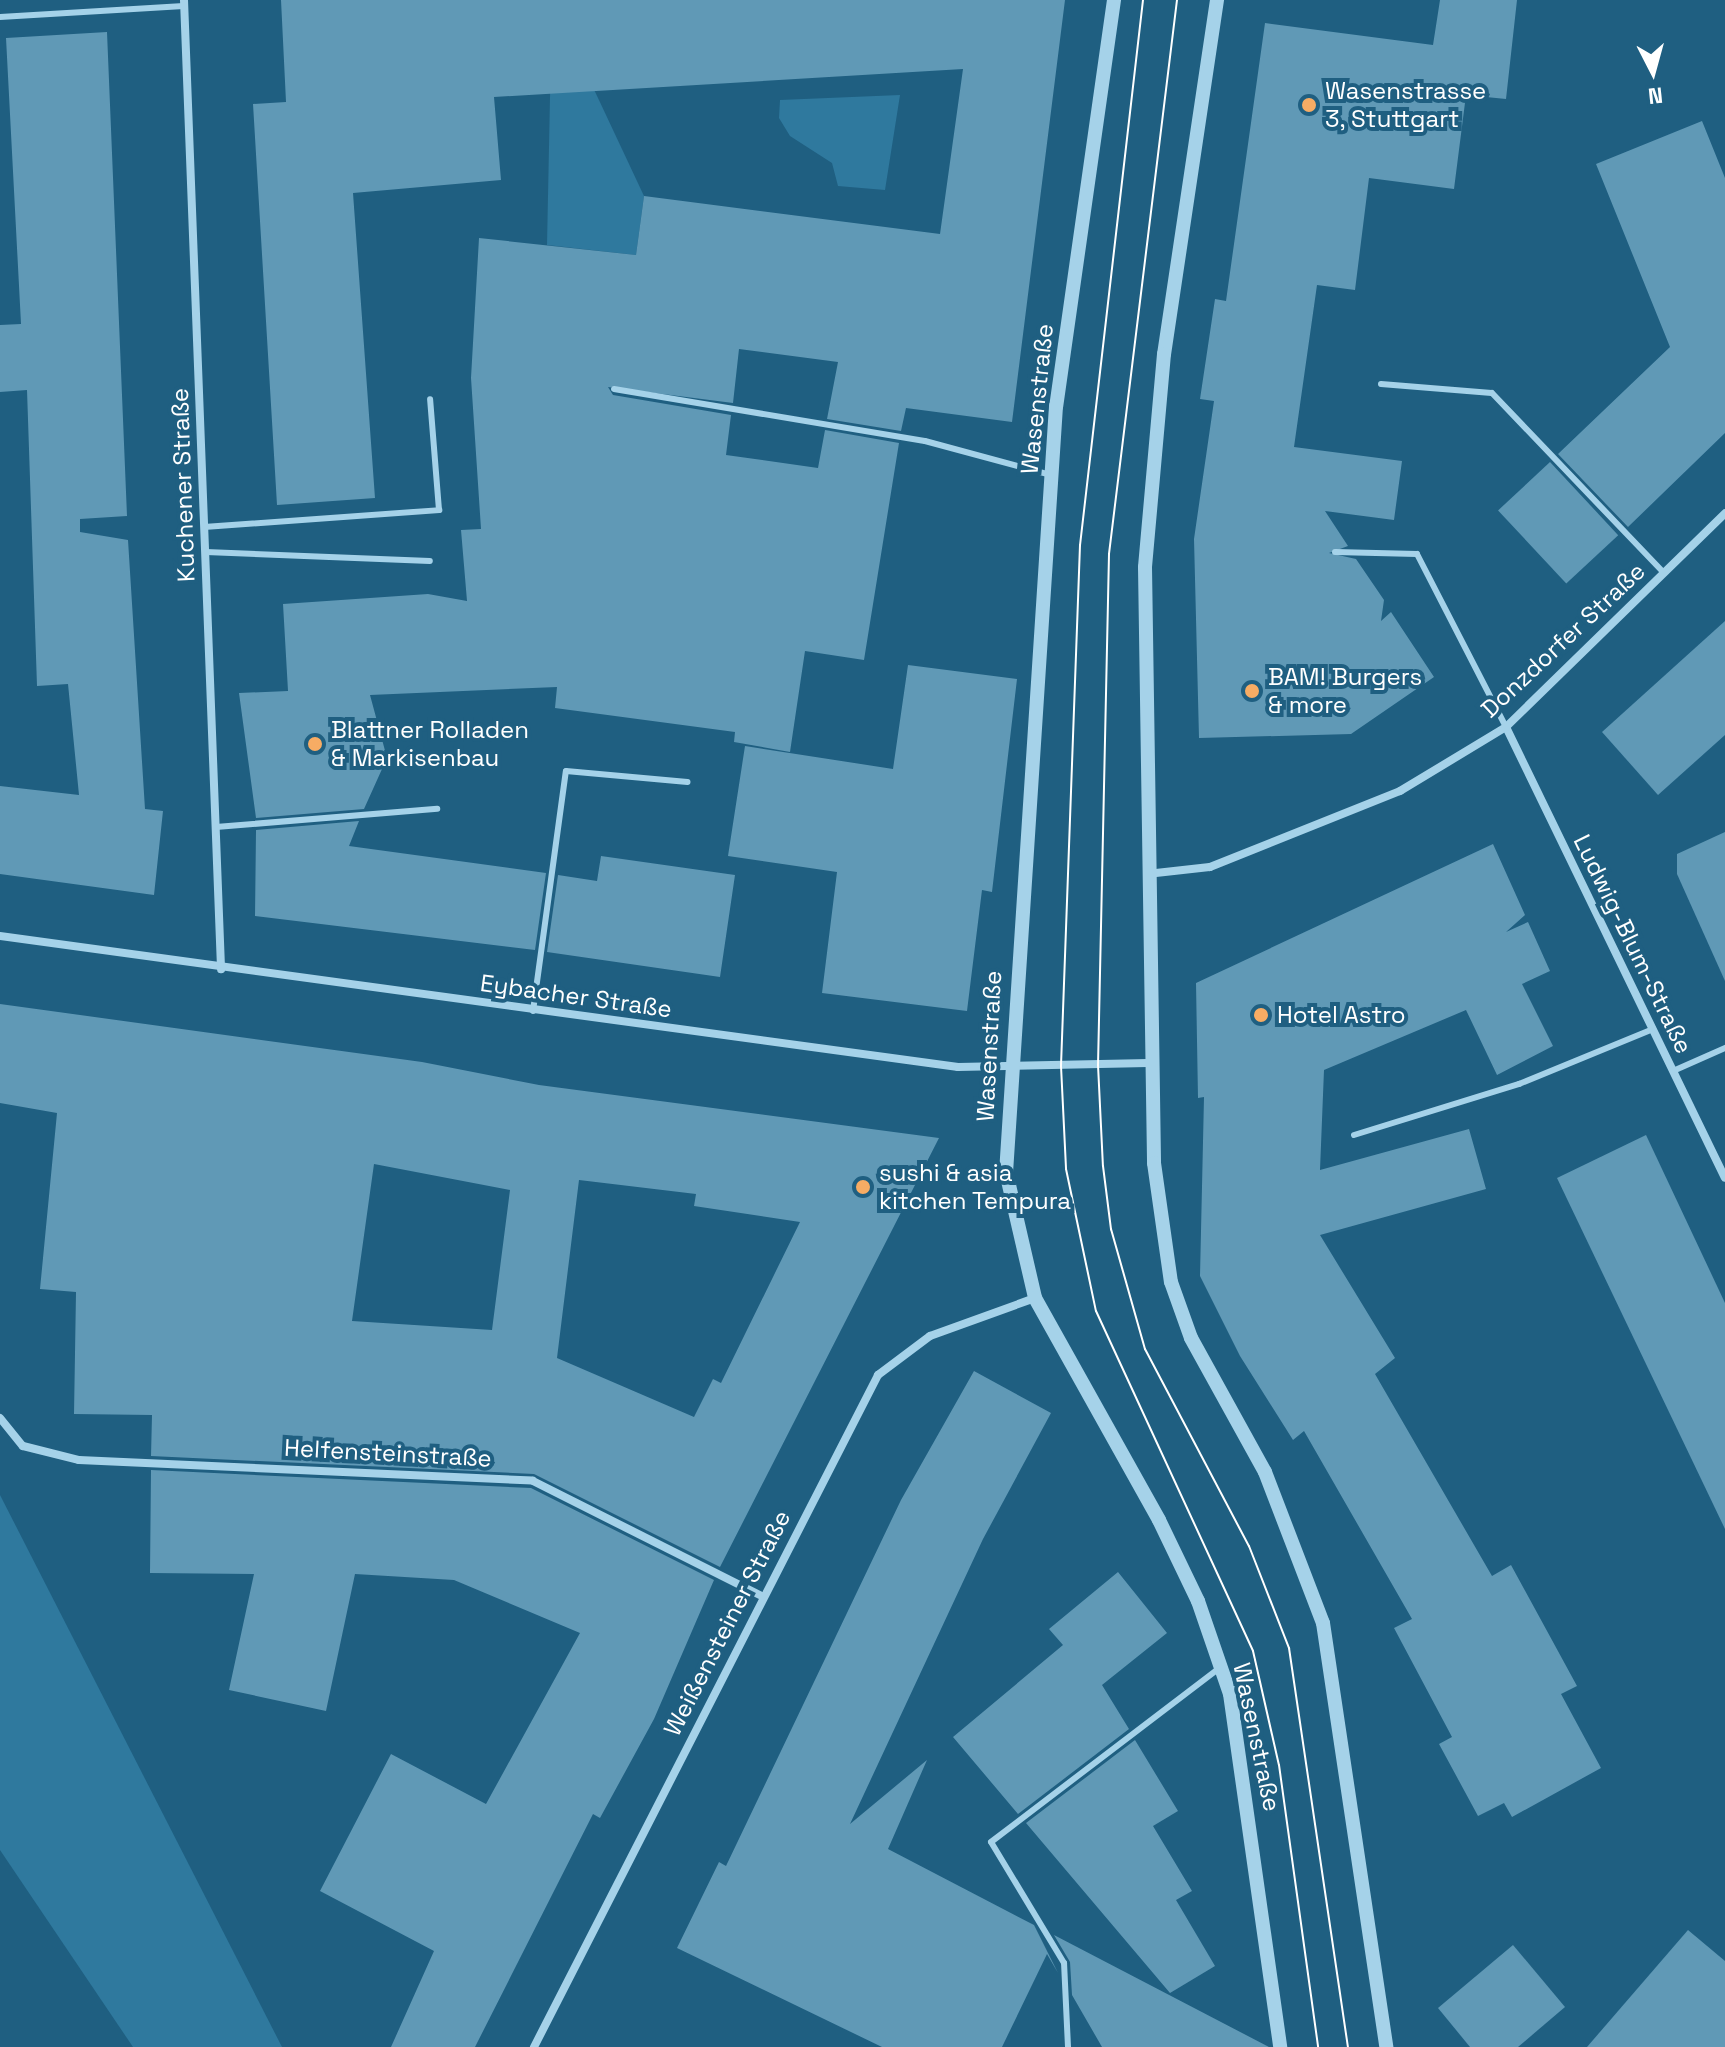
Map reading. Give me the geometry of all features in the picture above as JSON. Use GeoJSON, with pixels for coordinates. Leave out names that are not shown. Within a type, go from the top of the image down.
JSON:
{"type":"FeatureCollection","features":[{"type":"Feature","properties":{"kind":"street","name":"Wasenstraße"},"geometry":{"type":"LineString","coordinates":[[1114,0],[1051,475],[1008,1068],[1006,1172],[1035,1298],[1159,1520],[1221,1667],[1250,1803],[1280,2047]]}},
{"type":"Feature","properties":{"kind":"street"},"geometry":{"type":"LineString","coordinates":[[1217,0],[1164,354],[1146,551],[1148,1063],[1171,1282],[1191,1338],[1265,1472],[1323,1623],[1386,2047]]}},
{"type":"Feature","properties":{"kind":"street","name":"Kuchener Straße"},"geometry":{"type":"LineString","coordinates":[[184,3],[221,969]]}},
{"type":"Feature","properties":{"kind":"street","name":"Donzdorfer Straße"},"geometry":{"type":"LineString","coordinates":[[1147,874],[1210,867],[1387,797],[1506,727],[1725,513]]}},
{"type":"Feature","properties":{"kind":"street","name":"Ludwig-Blum-Straße"},"geometry":{"type":"LineString","coordinates":[[1506,727],[1725,1178]]}},
{"type":"Feature","properties":{"kind":"street","name":"Eybacher Straße"},"geometry":{"type":"LineString","coordinates":[[0,936],[533,1011],[1008,1068],[1148,1063]]}},
{"type":"Feature","properties":{"kind":"street","name":"Weißensteiner Straße"},"geometry":{"type":"LineString","coordinates":[[534,2047],[762,1596],[878,1375],[930,1336],[1035,1298]]}},
{"type":"Feature","properties":{"kind":"street","name":"Helfensteinstraße"},"geometry":{"type":"LineString","coordinates":[[0,1418],[23,1446],[79,1460],[533,1481],[762,1596]]}},
{"type":"Feature","properties":{"kind":"lane"},"geometry":{"type":"LineString","coordinates":[[0,17],[184,3]]}},
{"type":"Feature","properties":{"kind":"lane"},"geometry":{"type":"LineString","coordinates":[[1381,384],[1492,393],[1664,573]]}},
{"type":"Feature","properties":{"kind":"lane"},"geometry":{"type":"LineString","coordinates":[[614,389],[925,441],[1051,475]]}},
{"type":"Feature","properties":{"kind":"lane"},"geometry":{"type":"LineString","coordinates":[[204,527],[439,510],[430,399]]}},
{"type":"Feature","properties":{"kind":"lane"},"geometry":{"type":"LineString","coordinates":[[206,552],[430,561]]}},
{"type":"Feature","properties":{"kind":"lane"},"geometry":{"type":"LineString","coordinates":[[1335,552],[1417,554],[1506,727]]}},
{"type":"Feature","properties":{"kind":"lane"},"geometry":{"type":"LineString","coordinates":[[533,1011],[566,771],[688,782]]}},
{"type":"Feature","properties":{"kind":"lane"},"geometry":{"type":"LineString","coordinates":[[216,827],[437,809]]}},
{"type":"Feature","properties":{"kind":"lane"},"geometry":{"type":"LineString","coordinates":[[1354,1135],[1519,1084],[1653,1029]]}},
{"type":"Feature","properties":{"kind":"lane"},"geometry":{"type":"LineString","coordinates":[[1673,1071],[1725,1048]]}},
{"type":"Feature","properties":{"kind":"lane"},"geometry":{"type":"LineString","coordinates":[[1068,2047],[1064,1963],[991,1842],[1221,1667]]}},
{"type":"Feature","properties":{"kind":"shaded area"},"geometry":{"type":"Polygon","coordinates":[[[552,0],[644,196],[636,255],[547,245],[552,0]]]}},
{"type":"Feature","properties":{"kind":"shaded area"},"geometry":{"type":"Polygon","coordinates":[[[900,95],[885,190],[838,186],[832,163],[790,136],[779,118],[780,100],[900,95]]]}},
{"type":"Feature","properties":{"kind":"shaded area"},"geometry":{"type":"Polygon","coordinates":[[[0,1495],[282,2047],[133,2047],[0,1850],[0,1495]]]}},
{"type":"Feature","properties":{"kind":"building"},"geometry":{"type":"Polygon","coordinates":[[[281,0],[1065,0],[1012,422],[906,408],[901,431],[827,419],[838,362],[739,349],[733,403],[608,387],[613,395],[731,415],[726,455],[818,468],[825,430],[899,443],[864,660],[805,651],[790,752],[734,742],[735,732],[555,708],[557,687],[370,695],[387,758],[364,809],[256,818],[239,693],[288,691],[283,604],[428,594],[467,601],[461,530],[481,529],[471,378],[479,238],[636,255],[644,196],[940,234],[963,69],[494,97],[501,180],[353,193],[375,498],[277,505],[253,104],[286,102],[281,0]]]}},
{"type":"Feature","properties":{"kind":"building"},"geometry":{"type":"Polygon","coordinates":[[[1440,0],[1517,0],[1506,99],[1466,95],[1454,189],[1369,178],[1355,290],[1317,285],[1294,447],[1402,461],[1394,520],[1325,511],[1348,546],[1329,553],[1356,559],[1384,600],[1381,621],[1391,612],[1434,677],[1351,734],[1199,738],[1194,539],[1214,401],[1200,399],[1215,299],[1226,301],[1265,23],[1433,45],[1440,0]]]}},
{"type":"Feature","properties":{"kind":"building"},"geometry":{"type":"Polygon","coordinates":[[[107,32],[127,516],[80,519],[80,532],[128,540],[145,809],[163,811],[154,895],[0,874],[0,786],[79,795],[68,684],[37,686],[27,390],[0,392],[0,325],[21,324],[6,38],[107,32]]]}},
{"type":"Feature","properties":{"kind":"building"},"geometry":{"type":"Polygon","coordinates":[[[1702,121],[1725,178],[1725,433],[1628,527],[1558,454],[1670,347],[1596,164],[1702,121]]]}},
{"type":"Feature","properties":{"kind":"building"},"geometry":{"type":"Polygon","coordinates":[[[1550,462],[1618,535],[1566,584],[1498,510],[1550,462]]]}},
{"type":"Feature","properties":{"kind":"building"},"geometry":{"type":"Polygon","coordinates":[[[1725,621],[1725,735],[1658,795],[1602,732],[1725,621]]]}},
{"type":"Feature","properties":{"kind":"building"},"geometry":{"type":"Polygon","coordinates":[[[908,665],[1017,679],[992,892],[982,890],[967,1011],[822,993],[837,872],[728,856],[745,746],[893,769],[908,665]]]}},
{"type":"Feature","properties":{"kind":"building"},"geometry":{"type":"Polygon","coordinates":[[[359,821],[349,846],[546,873],[535,950],[255,916],[256,830],[359,821]]]}},
{"type":"Feature","properties":{"kind":"building"},"geometry":{"type":"Polygon","coordinates":[[[1725,832],[1725,981],[1677,874],[1677,854],[1725,832]]]}},
{"type":"Feature","properties":{"kind":"building"},"geometry":{"type":"Polygon","coordinates":[[[1493,844],[1525,915],[1506,932],[1528,922],[1550,971],[1522,984],[1553,1046],[1497,1075],[1466,1010],[1324,1070],[1320,1170],[1469,1129],[1486,1189],[1320,1235],[1395,1358],[1375,1374],[1492,1576],[1511,1565],[1577,1686],[1561,1694],[1601,1768],[1512,1817],[1504,1803],[1478,1816],[1439,1744],[1452,1737],[1394,1628],[1412,1619],[1304,1431],[1293,1440],[1240,1356],[1200,1276],[1204,1097],[1198,1098],[1196,983],[1493,844]]]}},
{"type":"Feature","properties":{"kind":"building"},"geometry":{"type":"Polygon","coordinates":[[[601,856],[735,875],[720,977],[547,952],[558,875],[597,881],[601,856]]]}},
{"type":"Feature","properties":{"kind":"building"},"geometry":{"type":"Polygon","coordinates":[[[0,1004],[422,1062],[539,1085],[939,1138],[720,1567],[534,1474],[151,1456],[152,1415],[74,1414],[76,1292],[40,1289],[57,1113],[0,1103],[0,1004]],[[374,1164],[352,1321],[492,1330],[510,1190],[374,1164]],[[579,1180],[557,1358],[694,1417],[713,1379],[721,1383],[800,1222],[694,1206],[696,1194],[579,1180]]]}},
{"type":"Feature","properties":{"kind":"building"},"geometry":{"type":"Polygon","coordinates":[[[1646,1135],[1725,1303],[1725,1529],[1557,1178],[1646,1135]]]}},
{"type":"Feature","properties":{"kind":"building"},"geometry":{"type":"Polygon","coordinates":[[[974,1371],[1051,1413],[983,1539],[850,1824],[927,1760],[888,1849],[1034,1925],[1058,1973],[1047,1954],[1002,2047],[882,2047],[677,1948],[719,1862],[726,1866],[901,1500],[974,1371]]]}},
{"type":"Feature","properties":{"kind":"building"},"geometry":{"type":"Polygon","coordinates":[[[151,1470],[531,1488],[714,1580],[654,1719],[600,1818],[593,1814],[475,2047],[391,2047],[434,1951],[320,1891],[391,1754],[486,1804],[580,1633],[454,1580],[355,1574],[326,1711],[229,1690],[254,1574],[150,1573],[151,1470]]]}},
{"type":"Feature","properties":{"kind":"building"},"geometry":{"type":"Polygon","coordinates":[[[1118,1572],[1167,1633],[1102,1685],[1129,1729],[1018,1814],[953,1737],[1063,1645],[1049,1629],[1118,1572]]]}},
{"type":"Feature","properties":{"kind":"building"},"geometry":{"type":"Polygon","coordinates":[[[1135,1740],[1178,1811],[1153,1826],[1192,1891],[1176,1900],[1215,1966],[1170,1993],[1026,1823],[1135,1740]]]}},
{"type":"Feature","properties":{"kind":"building"},"geometry":{"type":"Polygon","coordinates":[[[1688,1930],[1725,1961],[1725,2047],[1587,2047],[1688,1930]]]}},
{"type":"Feature","properties":{"kind":"building"},"geometry":{"type":"Polygon","coordinates":[[[1054,1935],[1269,2047],[1102,2047],[1072,1995],[1070,1962],[1054,1935]]]}},
{"type":"Feature","properties":{"kind":"building"},"geometry":{"type":"Polygon","coordinates":[[[1513,1945],[1565,2007],[1518,2047],[1470,2047],[1438,2008],[1513,1945]]]}},
{"type":"Feature","properties":{"kind":"tram line"},"geometry":{"type":"LineString","coordinates":[[1143,0],[1080,545],[1061,1066],[1066,1169],[1096,1311],[1253,1651],[1279,1765],[1318,2047]]}},
{"type":"Feature","properties":{"kind":"tram line"},"geometry":{"type":"LineString","coordinates":[[1177,0],[1109,554],[1098,1065],[1103,1166],[1111,1229],[1145,1349],[1249,1546],[1289,1648],[1348,2047]]}},
{"type":"Feature","properties":{"kind":"place","name":"Wasenstrasse 3, Stuttgart"},"geometry":{"type":"Point","coordinates":[1309,105]}},
{"type":"Feature","properties":{"kind":"place","name":"BAM! Burgers & more"},"geometry":{"type":"Point","coordinates":[1252,691]}},
{"type":"Feature","properties":{"kind":"place","name":"Blattner Rolladen & Markisenbau"},"geometry":{"type":"Point","coordinates":[315,744]}},
{"type":"Feature","properties":{"kind":"place","name":"Hotel Astro"},"geometry":{"type":"Point","coordinates":[1261,1015]}},
{"type":"Feature","properties":{"kind":"place","name":"sushi & asia kitchen Tempura"},"geometry":{"type":"Point","coordinates":[863,1187]}}]}
